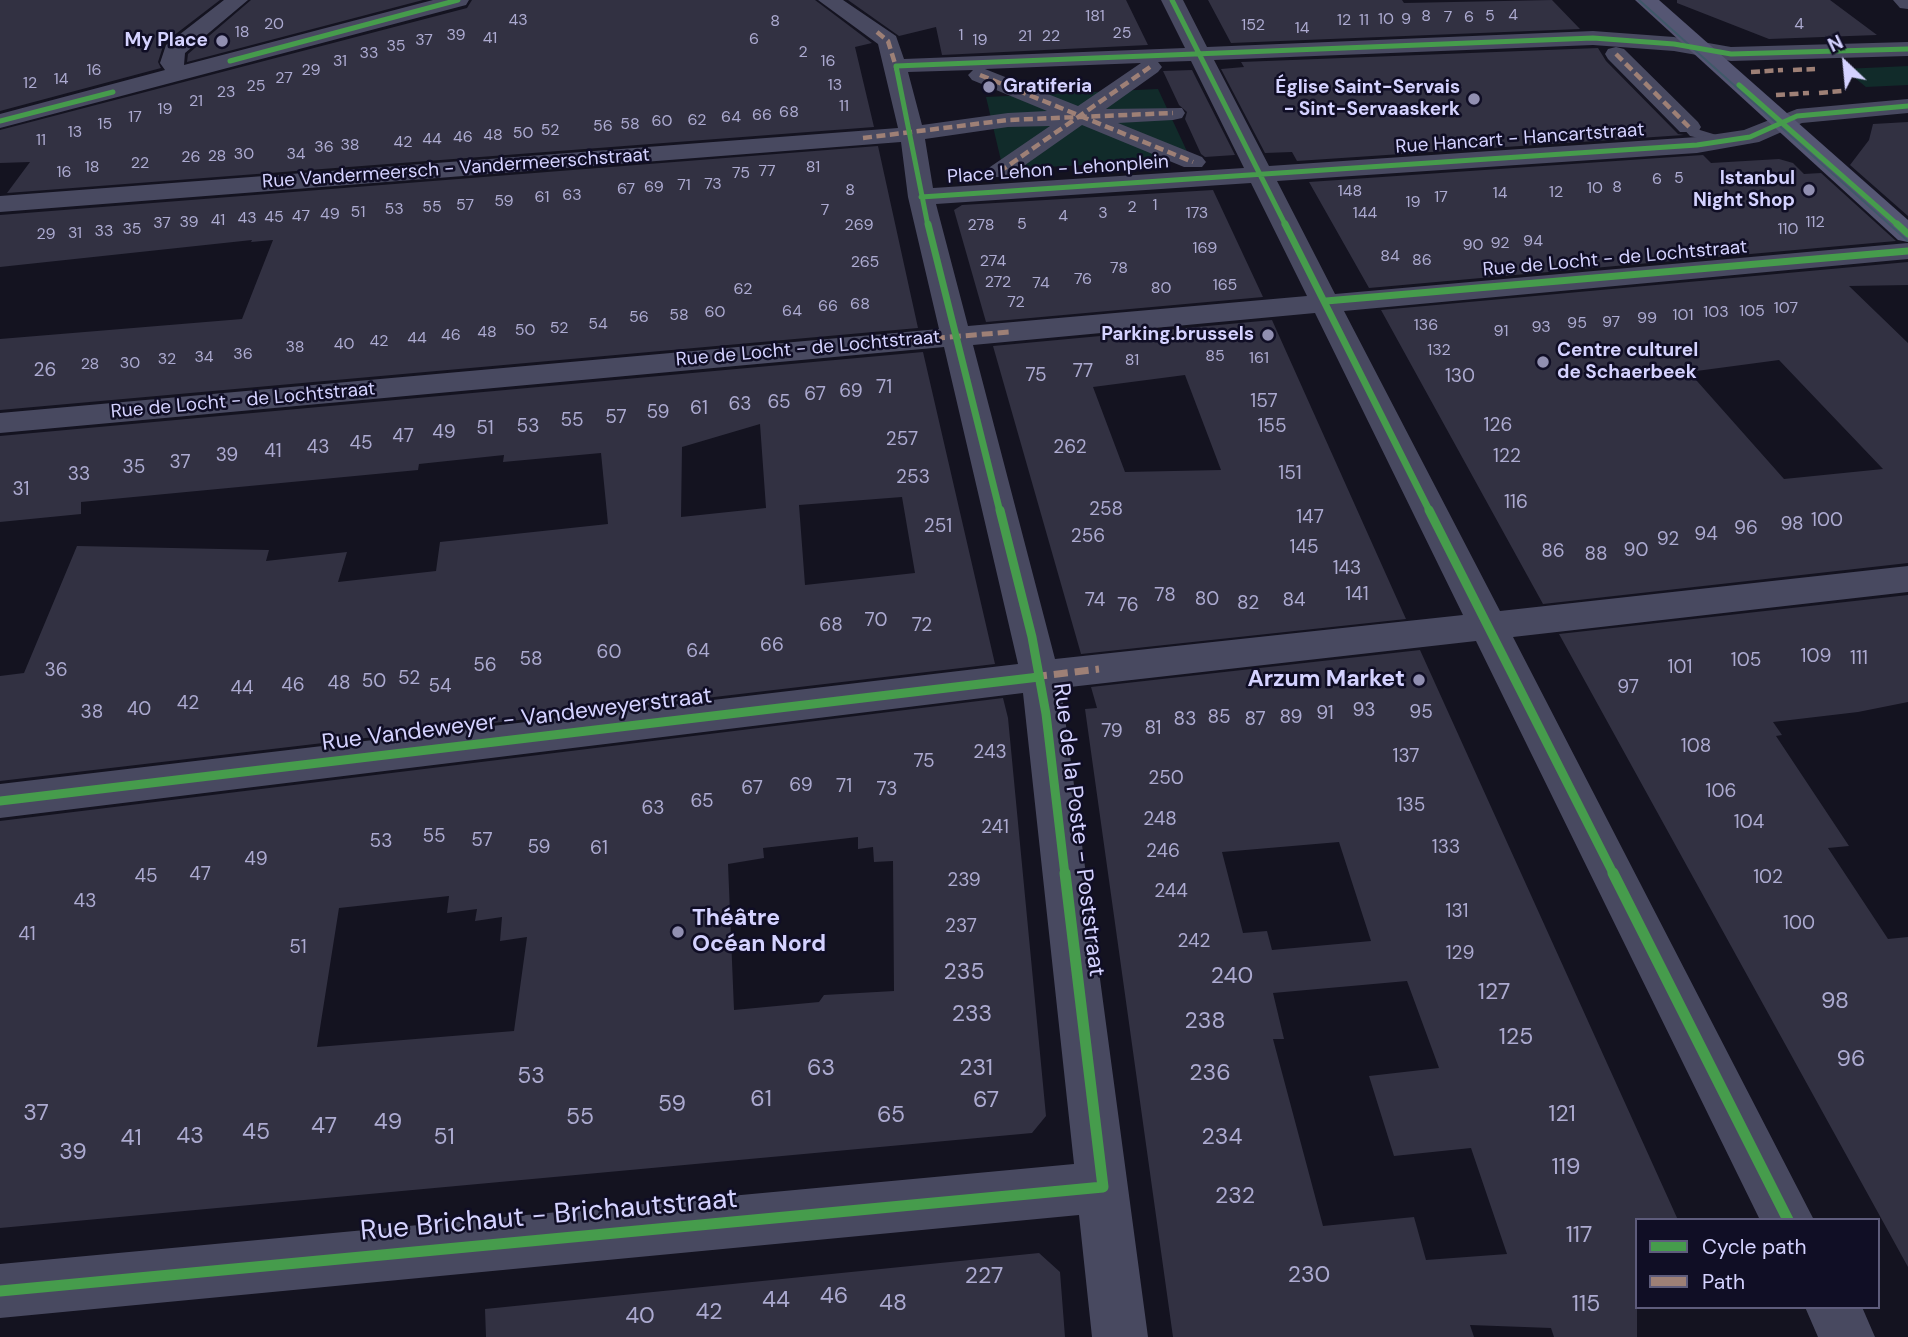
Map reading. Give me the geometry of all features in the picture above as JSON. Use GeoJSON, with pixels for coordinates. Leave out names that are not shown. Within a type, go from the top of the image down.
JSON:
{"type":"FeatureCollection","features":[{"type":"Feature","properties":{"kind":"street"},"geometry":{"type":"LineString","coordinates":[[178,74],[171,63],[174,50],[237,0]]}},
{"type":"Feature","properties":{"kind":"street"},"geometry":{"type":"LineString","coordinates":[[0,121],[458,0]]}},
{"type":"Feature","properties":{"kind":"street","name":"Place Lehon - Lehonplein"},"geometry":{"type":"LineString","coordinates":[[829,0],[888,41],[912,134],[921,197],[1257,173]]}},
{"type":"Feature","properties":{"kind":"street"},"geometry":{"type":"LineString","coordinates":[[1172,0],[1787,1218]]}},
{"type":"Feature","properties":{"kind":"street"},"geometry":{"type":"LineString","coordinates":[[1646,0],[1908,234]]}},
{"type":"Feature","properties":{"kind":"street"},"geometry":{"type":"LineString","coordinates":[[1904,0],[1908,3]]}},
{"type":"Feature","properties":{"kind":"street"},"geometry":{"type":"LineString","coordinates":[[896,66],[1593,38],[1632,47],[1697,48],[1799,65],[1871,108]]}},
{"type":"Feature","properties":{"kind":"street"},"geometry":{"type":"LineString","coordinates":[[1632,47],[1689,127]]}},
{"type":"Feature","properties":{"kind":"street"},"geometry":{"type":"LineString","coordinates":[[1751,72],[1908,50]]}},
{"type":"Feature","properties":{"kind":"street"},"geometry":{"type":"LineString","coordinates":[[999,172],[1150,67]]}},
{"type":"Feature","properties":{"kind":"street"},"geometry":{"type":"LineString","coordinates":[[980,75],[1193,162]]}},
{"type":"Feature","properties":{"kind":"street"},"geometry":{"type":"LineString","coordinates":[[1776,95],[1823,92]]}},
{"type":"Feature","properties":{"kind":"street","name":"Rue Hancart - Hancartstraat"},"geometry":{"type":"LineString","coordinates":[[1257,173],[1735,134],[1783,124],[1797,116],[1908,106]]}},
{"type":"Feature","properties":{"kind":"street","name":"Rue Vandermeersch - Vandermeerschstraat"},"geometry":{"type":"LineString","coordinates":[[0,204],[912,134],[1008,120],[1173,113]]}},
{"type":"Feature","properties":{"kind":"street","name":"Rue de la Poste - Poststraat"},"geometry":{"type":"LineString","coordinates":[[921,197],[1039,677],[1121,1337]]}},
{"type":"Feature","properties":{"kind":"street","name":"Rue de Locht - de Lochtstraat"},"geometry":{"type":"LineString","coordinates":[[0,423],[1326,301],[1908,251]]}},
{"type":"Feature","properties":{"kind":"street","name":"Rue Vandeweyer - Vandeweyerstraat"},"geometry":{"type":"LineString","coordinates":[[0,801],[1039,677],[1908,579]]}},
{"type":"Feature","properties":{"kind":"street","name":"Rue Brichaut - Brichautstraat"},"geometry":{"type":"LineString","coordinates":[[0,1291],[1103,1187]]}},
{"type":"Feature","properties":{"kind":"street"},"geometry":{"type":"LineString","coordinates":[[1833,1309],[1847,1337]]}},
{"type":"Feature","properties":{"kind":"lane"},"geometry":{"type":"LineString","coordinates":[[1689,127],[1695,134],[1735,134]]}},
{"type":"Feature","properties":{"kind":"green space"},"geometry":{"type":"Polygon","coordinates":[[[1908,66],[1908,85],[1866,87],[1844,69],[1908,66]]]}},
{"type":"Feature","properties":{"kind":"green space"},"geometry":{"type":"Polygon","coordinates":[[[1158,89],[1191,160],[1003,169],[986,97],[1158,89]]]}},
{"type":"Feature","properties":{"kind":"building"},"geometry":{"type":"Polygon","coordinates":[[[0,0],[220,0],[164,43],[158,62],[161,68],[0,111],[0,0]]]}},
{"type":"Feature","properties":{"kind":"building"},"geometry":{"type":"Polygon","coordinates":[[[251,0],[423,0],[187,62],[188,54],[251,0]]]}},
{"type":"Feature","properties":{"kind":"building"},"geometry":{"type":"Polygon","coordinates":[[[472,0],[815,0],[872,43],[855,47],[874,127],[7,193],[30,162],[0,163],[0,130],[467,8],[472,0]]]}},
{"type":"Feature","properties":{"kind":"building"},"geometry":{"type":"Polygon","coordinates":[[[848,0],[1126,0],[1148,45],[942,55],[936,27],[899,36],[848,0]]]}},
{"type":"Feature","properties":{"kind":"building"},"geometry":{"type":"Polygon","coordinates":[[[1208,0],[1402,0],[1404,3],[1552,0],[1580,29],[1231,43],[1208,0]]]}},
{"type":"Feature","properties":{"kind":"building"},"geometry":{"type":"Polygon","coordinates":[[[1677,0],[1830,0],[1877,35],[1769,39],[1677,3],[1677,0]]]}},
{"type":"Feature","properties":{"kind":"building"},"geometry":{"type":"Polygon","coordinates":[[[1598,48],[1606,61],[1678,134],[1684,135],[1297,161],[1292,152],[1265,153],[1221,69],[1244,67],[1241,62],[1598,48]]]}},
{"type":"Feature","properties":{"kind":"building"},"geometry":{"type":"Polygon","coordinates":[[[1192,70],[1235,155],[1205,157],[1201,154],[1185,119],[1187,112],[1179,105],[1163,71],[1192,70]]]}},
{"type":"Feature","properties":{"kind":"building"},"geometry":{"type":"Polygon","coordinates":[[[1908,122],[1908,216],[1850,165],[1869,140],[1873,124],[1908,122]]]}},
{"type":"Feature","properties":{"kind":"building"},"geometry":{"type":"Polygon","coordinates":[[[878,146],[918,328],[0,410],[0,339],[242,319],[273,240],[0,267],[0,215],[878,146]]]}},
{"type":"Feature","properties":{"kind":"building"},"geometry":{"type":"Polygon","coordinates":[[[1703,155],[1711,163],[1779,159],[1793,163],[1804,174],[1821,173],[1896,241],[1369,288],[1309,182],[1703,155]]]}},
{"type":"Feature","properties":{"kind":"building"},"geometry":{"type":"Polygon","coordinates":[[[1213,190],[1263,297],[986,322],[954,210],[962,205],[1213,190]]]}},
{"type":"Feature","properties":{"kind":"building"},"geometry":{"type":"Polygon","coordinates":[[[1908,262],[1908,285],[1849,286],[1908,343],[1908,563],[1543,604],[1381,310],[1908,262]],[[1779,360],[1689,372],[1784,479],[1883,469],[1779,360]]]}},
{"type":"Feature","properties":{"kind":"building"},"geometry":{"type":"Polygon","coordinates":[[[1272,320],[1406,619],[1081,654],[993,346],[1272,320]],[[1185,375],[1093,387],[1125,472],[1221,470],[1185,375]]]}},
{"type":"Feature","properties":{"kind":"building"},"geometry":{"type":"Polygon","coordinates":[[[923,352],[995,664],[0,781],[0,676],[24,673],[77,546],[269,550],[266,561],[347,552],[338,582],[436,571],[440,542],[608,524],[601,453],[503,462],[504,455],[419,464],[418,470],[81,502],[81,514],[0,522],[0,436],[923,352]],[[760,424],[682,447],[681,517],[766,508],[760,424]],[[902,497],[799,505],[805,585],[915,573],[902,497]]]}},
{"type":"Feature","properties":{"kind":"building"},"geometry":{"type":"Polygon","coordinates":[[[1908,595],[1908,702],[1858,712],[1773,722],[1782,735],[1776,736],[1849,846],[1828,848],[1888,939],[1908,937],[1908,1267],[1559,634],[1908,595]]]}},
{"type":"Feature","properties":{"kind":"building"},"geometry":{"type":"Polygon","coordinates":[[[1420,650],[1677,1218],[1635,1218],[1637,1337],[1554,1337],[1551,1328],[1470,1325],[1474,1337],[1173,1337],[1085,709],[1097,708],[1091,687],[1420,650]],[[1339,842],[1222,852],[1243,933],[1267,931],[1272,950],[1371,941],[1339,842]],[[1407,981],[1273,993],[1284,1039],[1273,1039],[1323,1226],[1414,1217],[1426,1260],[1507,1254],[1471,1148],[1394,1156],[1369,1076],[1439,1068],[1407,981]]]}},
{"type":"Feature","properties":{"kind":"building"},"geometry":{"type":"Polygon","coordinates":[[[1003,698],[1008,718],[1046,1116],[1032,1133],[0,1228],[0,821],[1003,698]],[[858,837],[763,848],[764,858],[728,864],[734,1010],[819,1002],[824,995],[894,991],[893,861],[874,862],[873,847],[858,849],[858,837]],[[449,896],[339,908],[317,1047],[514,1031],[527,937],[500,941],[502,917],[475,921],[477,909],[447,913],[449,896]]]}},
{"type":"Feature","properties":{"kind":"building"},"geometry":{"type":"Polygon","coordinates":[[[1039,1253],[1060,1272],[1065,1337],[486,1337],[485,1309],[1039,1253]]]}},
{"type":"Feature","properties":{"kind":"tram line"},"geometry":{"type":"LineString","coordinates":[[1639,0],[1908,241]]}},
{"type":"Feature","properties":{"kind":"marked path"},"geometry":{"type":"LineString","coordinates":[[877,32],[888,41],[897,70]]}},
{"type":"Feature","properties":{"kind":"marked path"},"geometry":{"type":"LineString","coordinates":[[1616,54],[1689,127]]}},
{"type":"Feature","properties":{"kind":"marked path"},"geometry":{"type":"LineString","coordinates":[[999,172],[1150,67]]}},
{"type":"Feature","properties":{"kind":"marked path"},"geometry":{"type":"LineString","coordinates":[[1793,70],[1815,69]]}},
{"type":"Feature","properties":{"kind":"marked path"},"geometry":{"type":"LineString","coordinates":[[1751,72],[1783,70]]}},
{"type":"Feature","properties":{"kind":"marked path"},"geometry":{"type":"LineString","coordinates":[[980,75],[1193,162]]}},
{"type":"Feature","properties":{"kind":"marked path"},"geometry":{"type":"LineString","coordinates":[[1819,93],[1842,91]]}},
{"type":"Feature","properties":{"kind":"marked path"},"geometry":{"type":"LineString","coordinates":[[1776,95],[1809,93]]}},
{"type":"Feature","properties":{"kind":"marked path"},"geometry":{"type":"LineString","coordinates":[[863,138],[1008,120],[1173,113]]}},
{"type":"Feature","properties":{"kind":"marked path"},"geometry":{"type":"LineString","coordinates":[[902,341],[1010,332]]}},
{"type":"Feature","properties":{"kind":"marked path"},"geometry":{"type":"LineString","coordinates":[[1033,677],[1099,669]]}},
{"type":"Feature","properties":{"kind":"cycle path"},"geometry":{"type":"LineString","coordinates":[[230,61],[458,0]]}},
{"type":"Feature","properties":{"kind":"cycle path"},"geometry":{"type":"LineString","coordinates":[[1172,0],[1787,1218]]}},
{"type":"Feature","properties":{"kind":"cycle path"},"geometry":{"type":"LineString","coordinates":[[0,1291],[1103,1187],[1046,714],[1032,637],[921,197],[912,134],[896,66],[1593,38],[1674,44],[1731,54],[1908,49]]}},
{"type":"Feature","properties":{"kind":"cycle path"},"geometry":{"type":"LineString","coordinates":[[1739,85],[1908,234]]}},
{"type":"Feature","properties":{"kind":"cycle path"},"geometry":{"type":"LineString","coordinates":[[0,121],[113,92]]}},
{"type":"Feature","properties":{"kind":"cycle path"},"geometry":{"type":"LineString","coordinates":[[921,197],[1697,145],[1750,137],[1797,116],[1908,106]]}},
{"type":"Feature","properties":{"kind":"cycle path"},"geometry":{"type":"LineString","coordinates":[[1326,301],[1908,251]]}},
{"type":"Feature","properties":{"kind":"cycle path"},"geometry":{"type":"LineString","coordinates":[[0,801],[1039,677]]}},
{"type":"Feature","properties":{"kind":"place","name":"My Place"},"geometry":{"type":"Point","coordinates":[222,41]}},
{"type":"Feature","properties":{"kind":"place","name":"Gratiferia"},"geometry":{"type":"Point","coordinates":[989,87]}},
{"type":"Feature","properties":{"kind":"place","name":"Église Saint-Servais - Sint-Servaaskerk"},"geometry":{"type":"Point","coordinates":[1474,99]}},
{"type":"Feature","properties":{"kind":"place","name":"Istanbul Night Shop"},"geometry":{"type":"Point","coordinates":[1809,190]}},
{"type":"Feature","properties":{"kind":"place","name":"Parking.brussels"},"geometry":{"type":"Point","coordinates":[1268,335]}},
{"type":"Feature","properties":{"kind":"place","name":"Centre culturel de Schaerbeek"},"geometry":{"type":"Point","coordinates":[1543,362]}},
{"type":"Feature","properties":{"kind":"place","name":"Arzum Market"},"geometry":{"type":"Point","coordinates":[1419,680]}},
{"type":"Feature","properties":{"kind":"place","name":"Théâtre Océan Nord"},"geometry":{"type":"Point","coordinates":[678,932]}}]}
